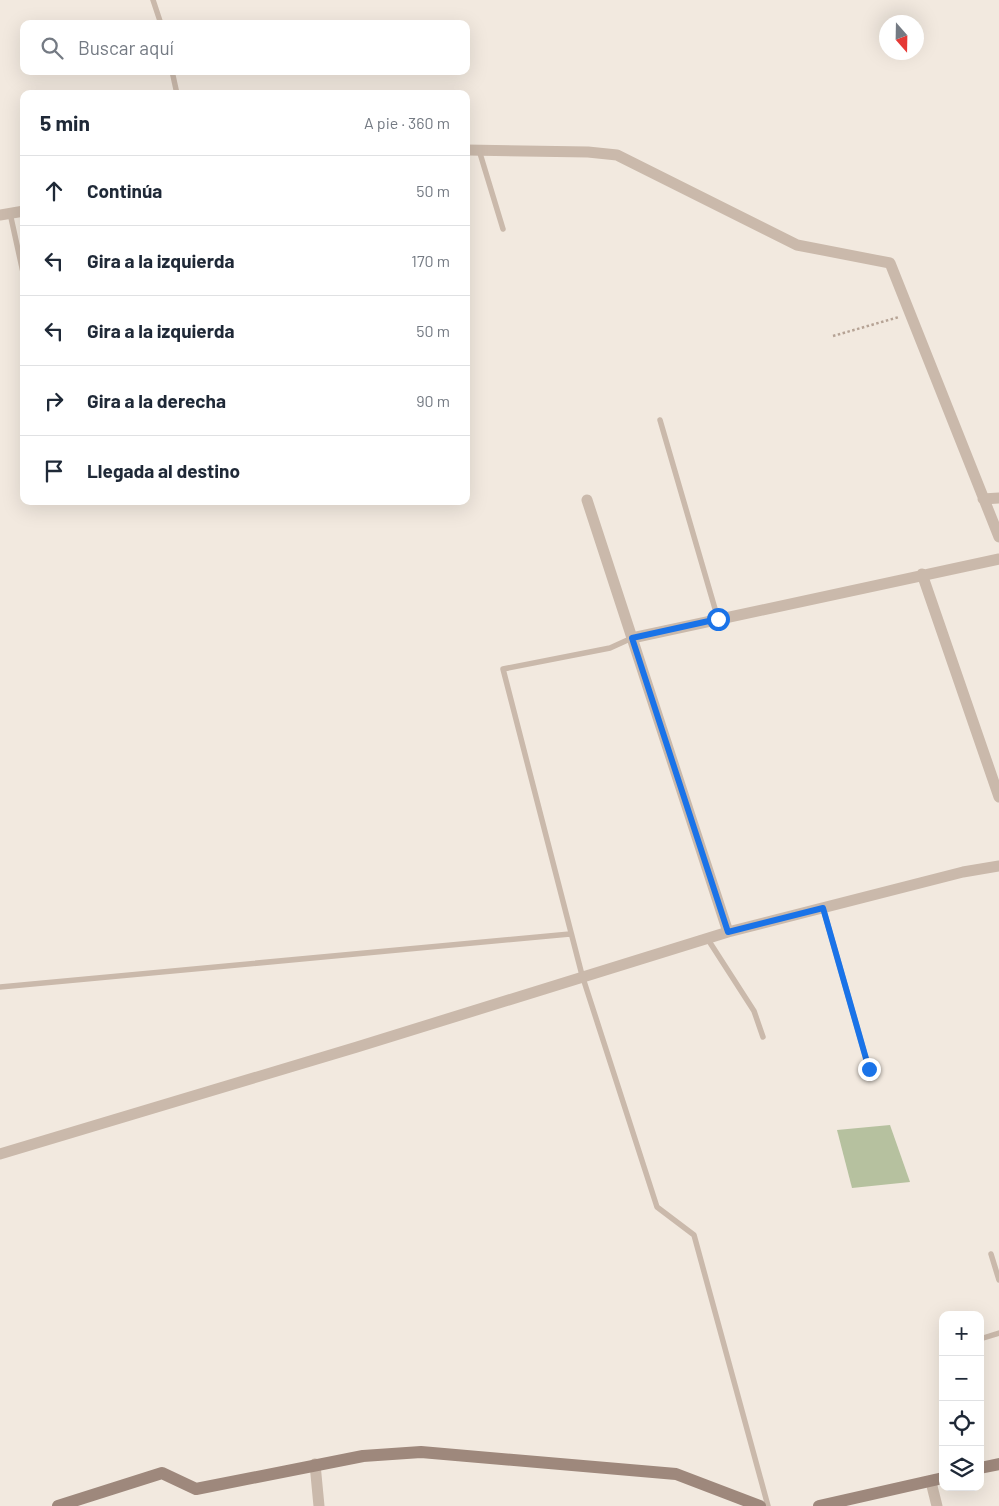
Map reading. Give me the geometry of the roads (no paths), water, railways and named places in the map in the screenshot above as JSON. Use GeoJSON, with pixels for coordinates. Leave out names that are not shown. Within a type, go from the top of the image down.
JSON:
{"type":"FeatureCollection","features":[{"type":"Feature","properties":{"kind":"street"},"geometry":{"type":"LineString","coordinates":[[470,150],[588,152],[617,155],[797,245],[890,263],[999,537]]}},
{"type":"Feature","properties":{"kind":"street"},"geometry":{"type":"LineString","coordinates":[[5,214],[20,212]]}},
{"type":"Feature","properties":{"kind":"street"},"geometry":{"type":"LineString","coordinates":[[983,499],[999,498]]}},
{"type":"Feature","properties":{"kind":"street"},"geometry":{"type":"LineString","coordinates":[[587,500],[728,932]]}},
{"type":"Feature","properties":{"kind":"street"},"geometry":{"type":"LineString","coordinates":[[632,638],[922,574],[999,559]]}},
{"type":"Feature","properties":{"kind":"street"},"geometry":{"type":"LineString","coordinates":[[922,574],[999,797]]}},
{"type":"Feature","properties":{"kind":"street"},"geometry":{"type":"LineString","coordinates":[[0,1154],[347,1050],[582,975],[707,938],[963,872],[999,866]]}},
{"type":"Feature","properties":{"kind":"street"},"geometry":{"type":"LineString","coordinates":[[58,1506],[162,1473],[196,1489],[363,1456],[421,1452],[676,1474],[760,1506]]}},
{"type":"Feature","properties":{"kind":"street"},"geometry":{"type":"LineString","coordinates":[[315,1464],[319,1506]]}},
{"type":"Feature","properties":{"kind":"street"},"geometry":{"type":"LineString","coordinates":[[984,1467],[999,1464]]}},
{"type":"Feature","properties":{"kind":"street"},"geometry":{"type":"LineString","coordinates":[[819,1506],[937,1480],[937,1506]]}},
{"type":"Feature","properties":{"kind":"lane"},"geometry":{"type":"LineString","coordinates":[[153,0],[160,20]]}},
{"type":"Feature","properties":{"kind":"lane"},"geometry":{"type":"LineString","coordinates":[[173,75],[176,90]]}},
{"type":"Feature","properties":{"kind":"lane"},"geometry":{"type":"LineString","coordinates":[[479,150],[503,229]]}},
{"type":"Feature","properties":{"kind":"lane"},"geometry":{"type":"LineString","coordinates":[[5,214],[20,264]]}},
{"type":"Feature","properties":{"kind":"lane"},"geometry":{"type":"LineString","coordinates":[[660,420],[718,619]]}},
{"type":"Feature","properties":{"kind":"lane"},"geometry":{"type":"LineString","coordinates":[[632,638],[610,648],[503,669],[582,975],[657,1207],[694,1235],[768,1506]]}},
{"type":"Feature","properties":{"kind":"lane"},"geometry":{"type":"LineString","coordinates":[[823,908],[869,1069]]}},
{"type":"Feature","properties":{"kind":"lane"},"geometry":{"type":"LineString","coordinates":[[0,987],[570,934]]}},
{"type":"Feature","properties":{"kind":"lane"},"geometry":{"type":"LineString","coordinates":[[707,938],[754,1011],[763,1037]]}},
{"type":"Feature","properties":{"kind":"lane"},"geometry":{"type":"LineString","coordinates":[[991,1254],[999,1280]]}},
{"type":"Feature","properties":{"kind":"lane"},"geometry":{"type":"LineString","coordinates":[[984,1338],[999,1333]]}}]}
